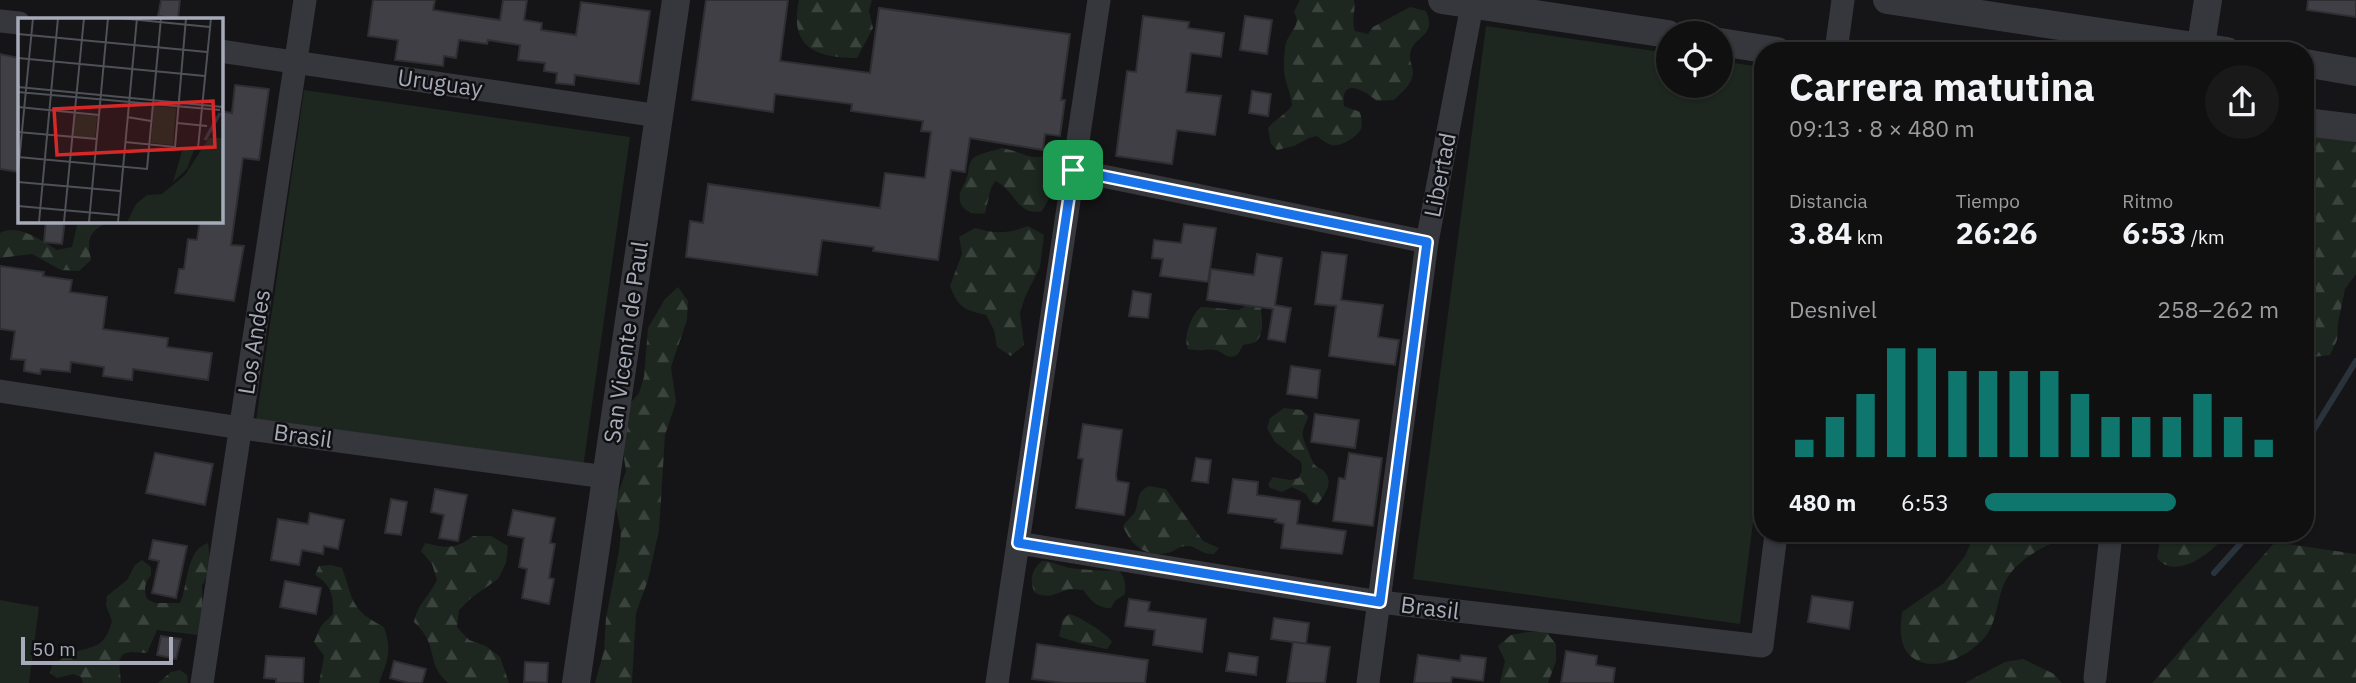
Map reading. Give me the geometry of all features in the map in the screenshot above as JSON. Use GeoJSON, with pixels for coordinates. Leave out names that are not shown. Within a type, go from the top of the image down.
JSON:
{"type":"FeatureCollection","features":[{"type":"Feature","properties":{"kind":"street","name":"Los Andes"},"geometry":{"type":"LineString","coordinates":[[202,683],[305,0]]}},
{"type":"Feature","properties":{"kind":"street","name":"San Vicente de Paul"},"geometry":{"type":"LineString","coordinates":[[576,683],[676,0]]}},
{"type":"Feature","properties":{"kind":"street"},"geometry":{"type":"LineString","coordinates":[[997,683],[1099,0]]}},
{"type":"Feature","properties":{"kind":"street"},"geometry":{"type":"LineString","coordinates":[[1442,0],[1472,2],[1656,32]]}},
{"type":"Feature","properties":{"kind":"street"},"geometry":{"type":"LineString","coordinates":[[1837,42],[1843,0]]}},
{"type":"Feature","properties":{"kind":"street"},"geometry":{"type":"LineString","coordinates":[[1887,0],[2157,42]]}},
{"type":"Feature","properties":{"kind":"street"},"geometry":{"type":"LineString","coordinates":[[2208,0],[2209,42]]}},
{"type":"Feature","properties":{"kind":"street","name":"Libertad"},"geometry":{"type":"LineString","coordinates":[[1368,683],[1427,242],[1472,2]]}},
{"type":"Feature","properties":{"kind":"street"},"geometry":{"type":"LineString","coordinates":[[0,21],[18,23]]}},
{"type":"Feature","properties":{"kind":"street"},"geometry":{"type":"LineString","coordinates":[[1733,44],[1754,47]]}},
{"type":"Feature","properties":{"kind":"street","name":"Uruguay"},"geometry":{"type":"LineString","coordinates":[[222,51],[659,116]]}},
{"type":"Feature","properties":{"kind":"street"},"geometry":{"type":"LineString","coordinates":[[2314,65],[2356,72]]}},
{"type":"Feature","properties":{"kind":"street"},"geometry":{"type":"LineString","coordinates":[[2314,123],[2356,128]]}},
{"type":"Feature","properties":{"kind":"street"},"geometry":{"type":"LineString","coordinates":[[1073,170],[1427,242]]}},
{"type":"Feature","properties":{"kind":"street","name":"Brasil"},"geometry":{"type":"LineString","coordinates":[[0,391],[241,428],[606,477]]}},
{"type":"Feature","properties":{"kind":"street","name":"Brasil"},"geometry":{"type":"LineString","coordinates":[[1018,543],[1380,602],[1762,646],[1775,542]]}},
{"type":"Feature","properties":{"kind":"street"},"geometry":{"type":"LineString","coordinates":[[2095,678],[2110,542]]}},
{"type":"Feature","properties":{"kind":"green space"},"geometry":{"type":"Polygon","coordinates":[[[799,0],[872,0],[869,11],[873,28],[857,58],[828,55],[808,46],[798,28],[799,0]]]}},
{"type":"Feature","properties":{"kind":"green space"},"geometry":{"type":"Polygon","coordinates":[[[1300,0],[1354,0],[1355,31],[1368,34],[1373,27],[1410,7],[1426,11],[1429,26],[1412,48],[1411,80],[1394,100],[1377,101],[1354,88],[1346,91],[1344,106],[1360,112],[1362,120],[1361,129],[1352,138],[1332,145],[1317,136],[1277,150],[1271,144],[1268,128],[1292,105],[1284,74],[1284,55],[1286,43],[1297,22],[1294,12],[1300,0]]]}},
{"type":"Feature","properties":{"kind":"green space"},"geometry":{"type":"Polygon","coordinates":[[[1486,26],[1656,51],[1656,98],[1733,98],[1733,63],[1754,66],[1754,515],[1740,624],[1413,579],[1486,26]]]}},
{"type":"Feature","properties":{"kind":"green space"},"geometry":{"type":"Polygon","coordinates":[[[304,90],[630,137],[583,468],[256,421],[304,90]]]}},
{"type":"Feature","properties":{"kind":"green space"},"geometry":{"type":"Polygon","coordinates":[[[2314,132],[2356,133],[2356,274],[2345,289],[2337,340],[2330,355],[2314,357],[2314,132]]]}},
{"type":"Feature","properties":{"kind":"green space"},"geometry":{"type":"Polygon","coordinates":[[[1002,148],[1035,157],[1056,150],[1060,152],[1059,173],[1042,211],[1027,210],[995,181],[985,213],[970,212],[963,207],[960,193],[969,164],[981,154],[1002,148]]]}},
{"type":"Feature","properties":{"kind":"green space"},"geometry":{"type":"Polygon","coordinates":[[[78,222],[108,222],[91,236],[91,260],[79,271],[61,270],[32,254],[0,258],[0,233],[7,230],[22,232],[57,250],[72,247],[78,222]]]}},
{"type":"Feature","properties":{"kind":"green space"},"geometry":{"type":"Polygon","coordinates":[[[1028,226],[1044,235],[1040,267],[1020,313],[1024,345],[1011,356],[997,347],[994,330],[986,315],[963,306],[950,286],[962,254],[959,237],[975,228],[1002,232],[1028,226]]]}},
{"type":"Feature","properties":{"kind":"green space"},"geometry":{"type":"Polygon","coordinates":[[[678,287],[688,301],[687,320],[671,367],[676,402],[665,435],[659,530],[648,580],[636,613],[632,683],[595,683],[604,651],[606,618],[621,533],[615,502],[626,471],[621,438],[628,406],[639,393],[644,377],[648,328],[665,299],[678,287]]]}},
{"type":"Feature","properties":{"kind":"green space"},"geometry":{"type":"Polygon","coordinates":[[[1250,303],[1261,306],[1262,330],[1255,342],[1243,345],[1237,355],[1231,357],[1216,350],[1188,349],[1189,326],[1201,307],[1239,310],[1250,303]]]}},
{"type":"Feature","properties":{"kind":"green space"},"geometry":{"type":"Polygon","coordinates":[[[1284,408],[1301,410],[1308,416],[1303,432],[1304,439],[1314,464],[1327,474],[1328,479],[1328,488],[1317,505],[1310,501],[1306,494],[1292,487],[1282,492],[1270,488],[1268,484],[1273,477],[1290,480],[1299,478],[1302,470],[1301,462],[1275,442],[1267,428],[1270,418],[1284,408]]]}},
{"type":"Feature","properties":{"kind":"green space"},"geometry":{"type":"Polygon","coordinates":[[[1149,486],[1166,489],[1203,541],[1219,548],[1214,554],[1188,546],[1159,554],[1134,544],[1123,526],[1135,512],[1140,494],[1149,486]]]}},
{"type":"Feature","properties":{"kind":"green space"},"geometry":{"type":"Polygon","coordinates":[[[473,536],[491,536],[508,546],[506,563],[498,579],[459,610],[457,627],[469,640],[486,646],[500,657],[509,683],[448,683],[435,665],[425,635],[414,622],[418,610],[437,580],[432,564],[421,551],[425,543],[450,547],[473,536]]]}},
{"type":"Feature","properties":{"kind":"green space"},"geometry":{"type":"Polygon","coordinates":[[[1971,542],[2054,542],[2021,563],[2007,578],[1992,625],[1980,643],[1949,661],[1926,664],[1916,660],[1903,645],[1902,612],[1944,583],[1965,556],[1971,542]]]}},
{"type":"Feature","properties":{"kind":"green space"},"geometry":{"type":"Polygon","coordinates":[[[2160,542],[2219,542],[2203,556],[2184,566],[2174,567],[2157,558],[2160,542]]]}},
{"type":"Feature","properties":{"kind":"green space"},"geometry":{"type":"Polygon","coordinates":[[[2275,542],[2356,554],[2356,683],[2152,683],[2275,542]]]}},
{"type":"Feature","properties":{"kind":"green space"},"geometry":{"type":"Polygon","coordinates":[[[208,543],[211,568],[202,586],[203,620],[198,635],[157,630],[147,653],[123,654],[119,661],[121,683],[83,683],[81,677],[73,674],[57,678],[50,673],[52,665],[64,657],[97,645],[106,637],[112,621],[106,605],[107,596],[127,580],[135,565],[142,560],[151,567],[151,575],[145,587],[147,599],[155,603],[180,603],[191,560],[201,547],[208,543]]]}},
{"type":"Feature","properties":{"kind":"green space"},"geometry":{"type":"Polygon","coordinates":[[[1042,561],[1070,568],[1118,570],[1125,581],[1125,594],[1115,601],[1111,608],[1106,608],[1091,600],[1083,590],[1068,590],[1049,596],[1038,594],[1034,592],[1032,579],[1034,571],[1042,561]]]}},
{"type":"Feature","properties":{"kind":"green space"},"geometry":{"type":"Polygon","coordinates":[[[319,566],[342,568],[358,609],[384,627],[388,655],[379,683],[319,683],[324,656],[314,642],[321,626],[333,614],[333,608],[328,587],[315,575],[319,566]]]}},
{"type":"Feature","properties":{"kind":"green space"},"geometry":{"type":"Polygon","coordinates":[[[0,600],[39,607],[29,683],[0,683],[0,600]]]}},
{"type":"Feature","properties":{"kind":"green space"},"geometry":{"type":"Polygon","coordinates":[[[1069,614],[1092,625],[1109,639],[1112,642],[1107,649],[1059,636],[1063,619],[1069,614]]]}},
{"type":"Feature","properties":{"kind":"green space"},"geometry":{"type":"Polygon","coordinates":[[[1546,632],[1556,644],[1556,661],[1548,683],[1500,683],[1505,661],[1498,646],[1511,635],[1546,632]]]}},
{"type":"Feature","properties":{"kind":"green space"},"geometry":{"type":"Polygon","coordinates":[[[2023,659],[2054,674],[2062,683],[1965,683],[2005,662],[2023,659]]]}},
{"type":"Feature","properties":{"kind":"green space"},"geometry":{"type":"Polygon","coordinates":[[[180,670],[187,675],[188,683],[158,683],[171,672],[180,670]]]}},
{"type":"Feature","properties":{"kind":"building"},"geometry":{"type":"Polygon","coordinates":[[[161,0],[180,0],[178,18],[158,16],[161,0]]]}},
{"type":"Feature","properties":{"kind":"building"},"geometry":{"type":"Polygon","coordinates":[[[373,0],[435,0],[433,10],[500,20],[503,0],[527,0],[524,20],[542,23],[541,30],[576,35],[581,2],[650,11],[639,84],[575,75],[574,85],[556,83],[557,73],[544,71],[545,63],[518,60],[520,45],[488,40],[487,44],[459,40],[456,58],[444,56],[443,66],[395,60],[398,40],[368,36],[373,0]]]}},
{"type":"Feature","properties":{"kind":"building"},"geometry":{"type":"Polygon","coordinates":[[[706,0],[788,0],[780,61],[870,73],[879,8],[1070,34],[1061,100],[1065,100],[1060,136],[1045,134],[1043,150],[970,138],[965,172],[951,170],[938,260],[873,251],[874,247],[822,240],[817,275],[686,257],[690,221],[703,223],[708,184],[880,208],[885,173],[925,178],[931,132],[921,131],[923,121],[851,111],[852,104],[775,94],[773,112],[692,100],[706,0]]]}},
{"type":"Feature","properties":{"kind":"building"},"geometry":{"type":"Polygon","coordinates":[[[2308,0],[2356,0],[2356,17],[2307,10],[2308,0]]]}},
{"type":"Feature","properties":{"kind":"building"},"geometry":{"type":"Polygon","coordinates":[[[1143,16],[1189,22],[1188,28],[1224,33],[1221,57],[1191,53],[1186,92],[1221,96],[1215,135],[1177,130],[1172,164],[1116,156],[1127,71],[1136,72],[1143,16]]]}},
{"type":"Feature","properties":{"kind":"building"},"geometry":{"type":"Polygon","coordinates":[[[1245,16],[1272,20],[1267,54],[1240,50],[1245,16]]]}},
{"type":"Feature","properties":{"kind":"building"},"geometry":{"type":"Polygon","coordinates":[[[0,54],[18,58],[18,172],[0,169],[0,54]]]}},
{"type":"Feature","properties":{"kind":"building"},"geometry":{"type":"Polygon","coordinates":[[[235,85],[269,89],[259,160],[243,158],[231,245],[244,246],[234,301],[175,293],[179,269],[184,269],[188,239],[197,240],[200,222],[222,222],[222,111],[232,113],[235,85]]]}},
{"type":"Feature","properties":{"kind":"building"},"geometry":{"type":"Polygon","coordinates":[[[1252,91],[1271,94],[1268,116],[1249,113],[1252,91]]]}},
{"type":"Feature","properties":{"kind":"building"},"geometry":{"type":"Polygon","coordinates":[[[46,222],[65,222],[62,244],[44,242],[46,222]]]}},
{"type":"Feature","properties":{"kind":"building"},"geometry":{"type":"Polygon","coordinates":[[[1184,224],[1216,228],[1208,282],[1160,276],[1163,259],[1152,258],[1154,240],[1181,243],[1184,224]]]}},
{"type":"Feature","properties":{"kind":"building"},"geometry":{"type":"Polygon","coordinates":[[[1322,252],[1347,255],[1341,300],[1383,305],[1378,337],[1399,340],[1395,365],[1329,356],[1336,306],[1315,304],[1322,252]]]}},
{"type":"Feature","properties":{"kind":"building"},"geometry":{"type":"Polygon","coordinates":[[[1257,254],[1282,258],[1275,305],[1291,308],[1285,342],[1268,339],[1273,309],[1207,300],[1211,269],[1254,275],[1257,254]]]}},
{"type":"Feature","properties":{"kind":"building"},"geometry":{"type":"Polygon","coordinates":[[[0,266],[44,272],[43,276],[72,280],[70,292],[107,297],[103,329],[168,338],[167,347],[212,353],[208,380],[133,369],[132,380],[103,376],[104,367],[71,362],[70,372],[41,369],[40,374],[24,371],[25,360],[11,359],[15,331],[0,329],[0,266]]]}},
{"type":"Feature","properties":{"kind":"building"},"geometry":{"type":"Polygon","coordinates":[[[1133,291],[1151,294],[1148,318],[1129,316],[1133,291]]]}},
{"type":"Feature","properties":{"kind":"building"},"geometry":{"type":"Polygon","coordinates":[[[1291,366],[1320,370],[1317,398],[1287,394],[1291,366]]]}},
{"type":"Feature","properties":{"kind":"building"},"geometry":{"type":"Polygon","coordinates":[[[1315,414],[1359,420],[1355,448],[1311,442],[1315,414]]]}},
{"type":"Feature","properties":{"kind":"building"},"geometry":{"type":"Polygon","coordinates":[[[1083,424],[1122,430],[1116,475],[1117,481],[1129,483],[1124,515],[1076,508],[1083,459],[1078,458],[1083,424]]]}},
{"type":"Feature","properties":{"kind":"building"},"geometry":{"type":"Polygon","coordinates":[[[155,453],[213,464],[205,505],[146,493],[155,453]]]}},
{"type":"Feature","properties":{"kind":"building"},"geometry":{"type":"Polygon","coordinates":[[[1349,453],[1382,458],[1373,526],[1333,521],[1339,478],[1345,479],[1349,453]]]}},
{"type":"Feature","properties":{"kind":"building"},"geometry":{"type":"Polygon","coordinates":[[[1196,458],[1211,460],[1208,483],[1192,481],[1196,458]]]}},
{"type":"Feature","properties":{"kind":"building"},"geometry":{"type":"Polygon","coordinates":[[[1233,479],[1258,482],[1257,495],[1300,501],[1297,524],[1346,531],[1342,554],[1281,548],[1284,524],[1275,522],[1276,519],[1228,513],[1233,479]]]}},
{"type":"Feature","properties":{"kind":"building"},"geometry":{"type":"Polygon","coordinates":[[[435,489],[467,495],[458,541],[439,538],[444,515],[431,512],[435,489]]]}},
{"type":"Feature","properties":{"kind":"building"},"geometry":{"type":"Polygon","coordinates":[[[391,499],[407,502],[401,535],[385,533],[391,499]]]}},
{"type":"Feature","properties":{"kind":"building"},"geometry":{"type":"Polygon","coordinates":[[[513,510],[555,518],[550,543],[555,544],[549,578],[554,579],[549,604],[522,598],[527,569],[519,567],[524,538],[508,535],[513,510]]]}},
{"type":"Feature","properties":{"kind":"building"},"geometry":{"type":"Polygon","coordinates":[[[310,513],[344,520],[338,549],[324,546],[323,554],[302,550],[299,565],[271,560],[278,519],[308,524],[310,513]]]}},
{"type":"Feature","properties":{"kind":"building"},"geometry":{"type":"Polygon","coordinates":[[[153,540],[187,546],[176,598],[152,593],[159,561],[149,559],[153,540]]]}},
{"type":"Feature","properties":{"kind":"building"},"geometry":{"type":"Polygon","coordinates":[[[285,581],[321,588],[316,614],[280,607],[285,581]]]}},
{"type":"Feature","properties":{"kind":"building"},"geometry":{"type":"Polygon","coordinates":[[[1812,596],[1853,602],[1849,629],[1808,622],[1812,596]]]}},
{"type":"Feature","properties":{"kind":"building"},"geometry":{"type":"Polygon","coordinates":[[[1129,599],[1150,602],[1148,611],[1206,619],[1202,652],[1153,645],[1155,630],[1125,626],[1129,599]]]}},
{"type":"Feature","properties":{"kind":"building"},"geometry":{"type":"Polygon","coordinates":[[[1274,618],[1309,623],[1306,644],[1271,639],[1274,618]]]}},
{"type":"Feature","properties":{"kind":"building"},"geometry":{"type":"Polygon","coordinates":[[[161,636],[181,639],[176,659],[157,655],[161,636]]]}},
{"type":"Feature","properties":{"kind":"building"},"geometry":{"type":"Polygon","coordinates":[[[1293,642],[1330,647],[1325,683],[1287,683],[1293,642]]]}},
{"type":"Feature","properties":{"kind":"building"},"geometry":{"type":"Polygon","coordinates":[[[1037,644],[1148,660],[1145,683],[1064,683],[1032,679],[1037,644]]]}},
{"type":"Feature","properties":{"kind":"building"},"geometry":{"type":"Polygon","coordinates":[[[1566,651],[1597,656],[1596,665],[1615,668],[1613,683],[1561,683],[1566,651]]]}},
{"type":"Feature","properties":{"kind":"building"},"geometry":{"type":"Polygon","coordinates":[[[1229,653],[1258,657],[1256,675],[1226,671],[1229,653]]]}},
{"type":"Feature","properties":{"kind":"building"},"geometry":{"type":"Polygon","coordinates":[[[1418,655],[1460,661],[1461,655],[1486,658],[1483,681],[1452,677],[1451,683],[1414,683],[1418,655]]]}},
{"type":"Feature","properties":{"kind":"building"},"geometry":{"type":"Polygon","coordinates":[[[266,656],[304,658],[303,683],[276,683],[276,679],[264,678],[266,656]]]}},
{"type":"Feature","properties":{"kind":"building"},"geometry":{"type":"Polygon","coordinates":[[[394,661],[426,669],[422,683],[390,678],[394,661]]]}},
{"type":"Feature","properties":{"kind":"building"},"geometry":{"type":"Polygon","coordinates":[[[525,662],[548,663],[547,683],[524,682],[525,662]]]}},
{"type":"Feature","properties":{"kind":"waterway"},"geometry":{"type":"LineString","coordinates":[[2314,429],[2356,361]]}},
{"type":"Feature","properties":{"kind":"waterway"},"geometry":{"type":"LineString","coordinates":[[2214,573],[2242,542]]}},
{"type":"Feature","properties":{"kind":"route"},"geometry":{"type":"LineString","coordinates":[[1073,170],[1427,242],[1380,602],[1018,543],[1073,170]]}}]}
